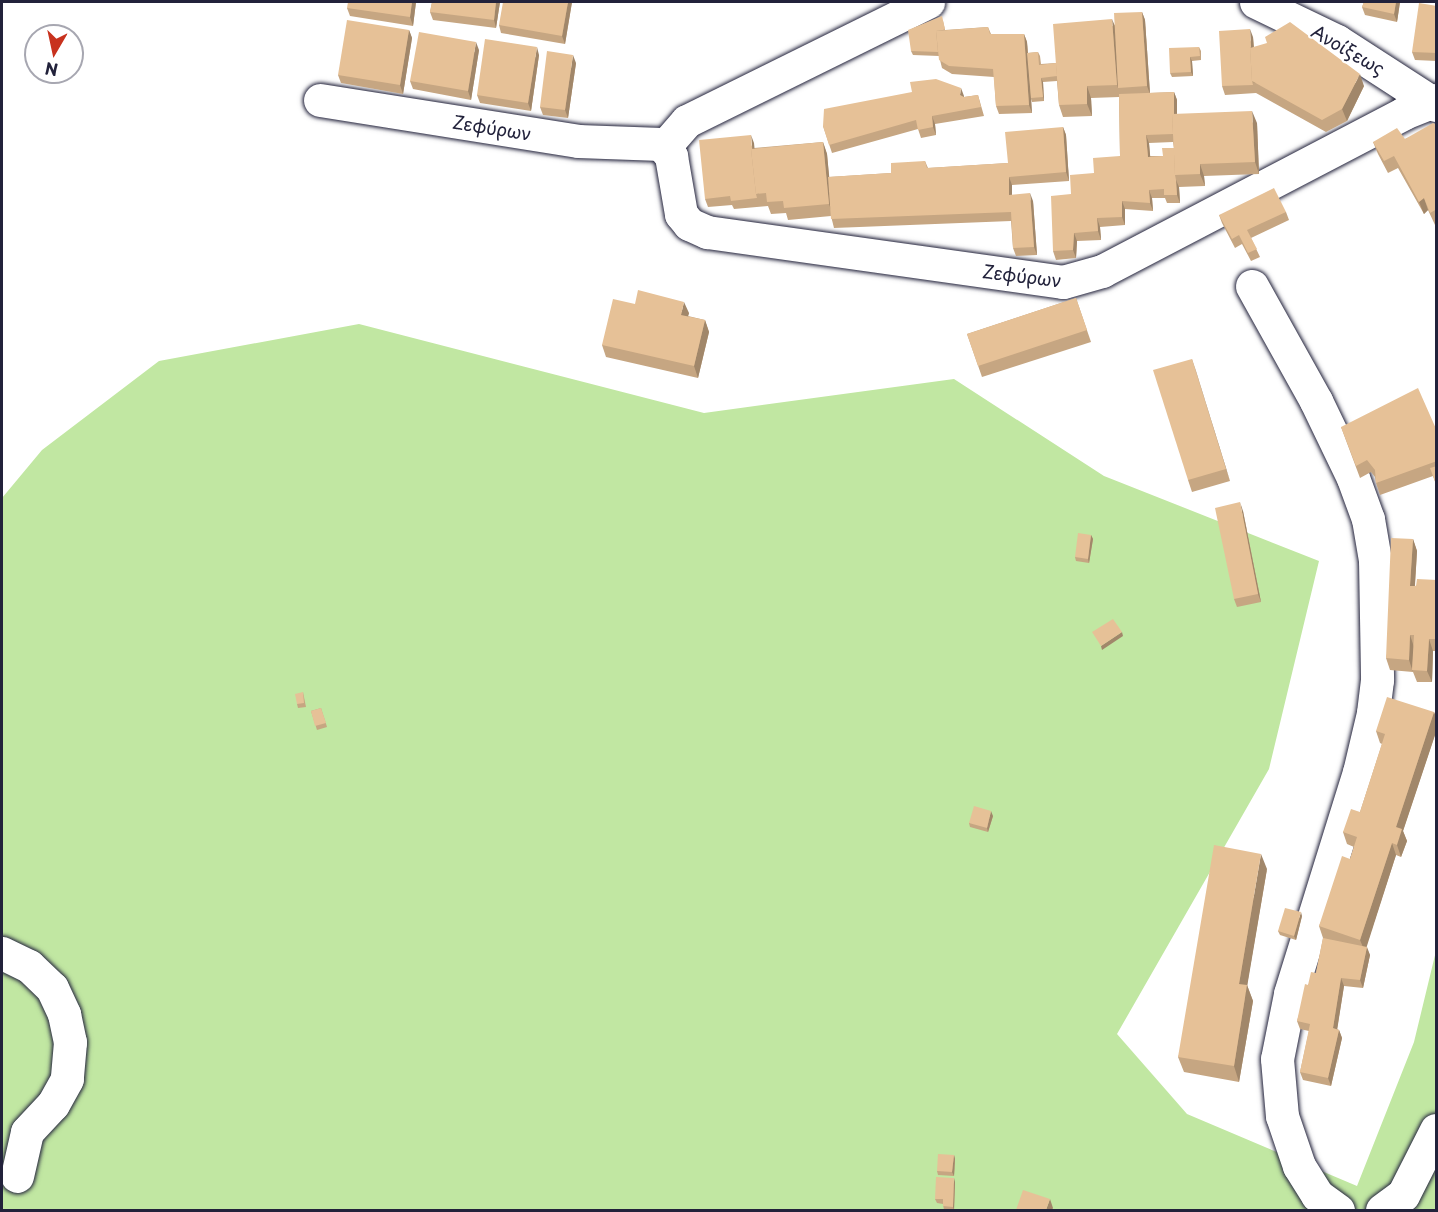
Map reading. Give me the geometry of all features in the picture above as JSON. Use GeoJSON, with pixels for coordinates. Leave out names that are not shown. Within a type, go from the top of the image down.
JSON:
{"type":"FeatureCollection","features":[{"type":"Feature","properties":{"kind":"street"},"geometry":{"type":"LineString","coordinates":[[665,146],[687,121],[928,2]]}},
{"type":"Feature","properties":{"kind":"street","name":"Ανοίξεως"},"geometry":{"type":"LineString","coordinates":[[1256,2],[1336,41],[1434,102]]}},
{"type":"Feature","properties":{"kind":"street","name":"Ζεφύρων"},"geometry":{"type":"LineString","coordinates":[[320,100],[569,140],[665,146],[671,156],[681,214],[689,224],[707,232],[1072,282],[1102,271],[1434,102]]}},
{"type":"Feature","properties":{"kind":"street"},"geometry":{"type":"LineString","coordinates":[[1252,286],[1316,400],[1353,478],[1368,519],[1375,560],[1377,680],[1373,713],[1359,772],[1290,994],[1277,1059],[1282,1116],[1299,1166],[1317,1195],[1338,1210]]}},
{"type":"Feature","properties":{"kind":"street"},"geometry":{"type":"LineString","coordinates":[[2,953],[29,966],[52,988],[64,1014],[70,1042],[67,1079],[53,1104],[27,1132],[17,1176]]}},
{"type":"Feature","properties":{"kind":"street"},"geometry":{"type":"LineString","coordinates":[[1382,1210],[1403,1195],[1437,1130]]}},
{"type":"Feature","properties":{"kind":"green space"},"geometry":{"type":"Polygon","coordinates":[[[359,324],[704,413],[954,379],[1104,476],[1319,561],[1269,769],[1117,1034],[1187,1114],[1357,1186],[1414,1042],[1436,951],[1436,1210],[2,1210],[2,498],[42,450],[159,361],[359,324]]]}},
{"type":"Feature","properties":{"kind":"building"},"geometry":{"type":"Polygon","coordinates":[[[348,2],[412,2],[410,17],[347,8],[348,2]]]}},
{"type":"Feature","properties":{"kind":"building"},"geometry":{"type":"Polygon","coordinates":[[[432,2],[496,2],[494,20],[430,12],[432,2]]]}},
{"type":"Feature","properties":{"kind":"building"},"geometry":{"type":"Polygon","coordinates":[[[503,2],[568,2],[562,36],[499,25],[503,2]]]}},
{"type":"Feature","properties":{"kind":"building"},"geometry":{"type":"Polygon","coordinates":[[[1364,2],[1396,2],[1394,14],[1362,7],[1364,2]]]}},
{"type":"Feature","properties":{"kind":"building"},"geometry":{"type":"Polygon","coordinates":[[[1419,3],[1437,6],[1437,53],[1412,52],[1419,3]]]}},
{"type":"Feature","properties":{"kind":"building"},"geometry":{"type":"Polygon","coordinates":[[[1142,12],[1147,86],[1118,88],[1114,13],[1142,12]]]}},
{"type":"Feature","properties":{"kind":"building"},"geometry":{"type":"Polygon","coordinates":[[[942,16],[945,29],[936,31],[938,52],[911,51],[908,30],[942,16]]]}},
{"type":"Feature","properties":{"kind":"building"},"geometry":{"type":"Polygon","coordinates":[[[1112,19],[1117,85],[1087,86],[1087,104],[1059,105],[1053,24],[1112,19]]]}},
{"type":"Feature","properties":{"kind":"building"},"geometry":{"type":"Polygon","coordinates":[[[347,20],[409,30],[400,85],[338,75],[347,20]]]}},
{"type":"Feature","properties":{"kind":"building"},"geometry":{"type":"Polygon","coordinates":[[[1290,22],[1360,74],[1342,109],[1322,120],[1252,81],[1250,48],[1267,43],[1265,37],[1290,22]]]}},
{"type":"Feature","properties":{"kind":"building"},"geometry":{"type":"Polygon","coordinates":[[[988,27],[990,34],[1024,34],[1029,105],[996,106],[993,69],[949,66],[939,60],[936,31],[988,27]]]}},
{"type":"Feature","properties":{"kind":"building"},"geometry":{"type":"Polygon","coordinates":[[[1250,29],[1253,85],[1222,86],[1219,31],[1250,29]]]}},
{"type":"Feature","properties":{"kind":"building"},"geometry":{"type":"Polygon","coordinates":[[[419,32],[476,42],[468,91],[410,81],[419,32]]]}},
{"type":"Feature","properties":{"kind":"building"},"geometry":{"type":"Polygon","coordinates":[[[485,39],[537,47],[528,103],[477,95],[485,39]]]}},
{"type":"Feature","properties":{"kind":"building"},"geometry":{"type":"Polygon","coordinates":[[[1199,47],[1200,56],[1190,57],[1191,72],[1170,73],[1169,48],[1199,47]]]}},
{"type":"Feature","properties":{"kind":"building"},"geometry":{"type":"Polygon","coordinates":[[[547,51],[573,55],[565,110],[540,107],[547,51]]]}},
{"type":"Feature","properties":{"kind":"building"},"geometry":{"type":"Polygon","coordinates":[[[1038,52],[1039,65],[1056,63],[1057,76],[1041,78],[1043,97],[1031,98],[1027,53],[1038,52]]]}},
{"type":"Feature","properties":{"kind":"building"},"geometry":{"type":"Polygon","coordinates":[[[936,79],[961,88],[960,95],[964,97],[978,95],[981,107],[932,116],[933,127],[918,130],[916,120],[829,145],[823,126],[824,109],[912,92],[910,82],[936,79]]]}},
{"type":"Feature","properties":{"kind":"building"},"geometry":{"type":"Polygon","coordinates":[[[1174,92],[1173,134],[1146,135],[1148,157],[1163,156],[1162,148],[1174,148],[1177,195],[1164,195],[1164,189],[1149,190],[1150,203],[1122,201],[1122,217],[1097,218],[1098,231],[1074,233],[1073,250],[1053,251],[1051,196],[1071,194],[1070,175],[1094,173],[1093,158],[1120,156],[1119,94],[1174,92]]]}},
{"type":"Feature","properties":{"kind":"building"},"geometry":{"type":"Polygon","coordinates":[[[1252,111],[1255,162],[1200,164],[1200,174],[1175,175],[1172,114],[1252,111]]]}},
{"type":"Feature","properties":{"kind":"building"},"geometry":{"type":"Polygon","coordinates":[[[1433,123],[1437,125],[1437,209],[1430,213],[1424,198],[1419,202],[1394,156],[1384,161],[1373,142],[1397,128],[1405,139],[1433,123]]]}},
{"type":"Feature","properties":{"kind":"building"},"geometry":{"type":"Polygon","coordinates":[[[1063,127],[1066,172],[1009,177],[1009,195],[1030,193],[1034,247],[1013,248],[1011,212],[831,219],[828,177],[891,173],[891,163],[925,161],[927,168],[1008,163],[1005,132],[1063,127]]]}},
{"type":"Feature","properties":{"kind":"building"},"geometry":{"type":"Polygon","coordinates":[[[751,135],[757,198],[731,201],[730,196],[705,199],[699,140],[751,135]]]}},
{"type":"Feature","properties":{"kind":"building"},"geometry":{"type":"Polygon","coordinates":[[[823,142],[829,204],[784,208],[783,201],[767,202],[766,193],[756,194],[751,149],[823,142]]]}},
{"type":"Feature","properties":{"kind":"building"},"geometry":{"type":"Polygon","coordinates":[[[1274,188],[1286,212],[1247,230],[1257,249],[1248,253],[1239,235],[1232,239],[1219,215],[1274,188]]]}},
{"type":"Feature","properties":{"kind":"building"},"geometry":{"type":"Polygon","coordinates":[[[638,290],[684,302],[681,315],[705,320],[694,366],[602,345],[613,299],[635,304],[638,290]]]}},
{"type":"Feature","properties":{"kind":"building"},"geometry":{"type":"Polygon","coordinates":[[[1076,298],[1087,330],[978,366],[967,334],[1076,298]]]}},
{"type":"Feature","properties":{"kind":"building"},"geometry":{"type":"Polygon","coordinates":[[[1192,359],[1226,469],[1188,480],[1153,370],[1192,359]]]}},
{"type":"Feature","properties":{"kind":"building"},"geometry":{"type":"Polygon","coordinates":[[[1418,388],[1437,431],[1437,461],[1376,483],[1375,470],[1367,460],[1356,466],[1341,427],[1418,388]]]}},
{"type":"Feature","properties":{"kind":"building"},"geometry":{"type":"Polygon","coordinates":[[[1437,466],[1437,487],[1430,468],[1437,466]]]}},
{"type":"Feature","properties":{"kind":"building"},"geometry":{"type":"Polygon","coordinates":[[[1240,502],[1258,594],[1234,599],[1215,508],[1240,502]]]}},
{"type":"Feature","properties":{"kind":"building"},"geometry":{"type":"Polygon","coordinates":[[[1078,533],[1091,535],[1088,559],[1075,557],[1078,533]]]}},
{"type":"Feature","properties":{"kind":"building"},"geometry":{"type":"Polygon","coordinates":[[[1391,538],[1413,539],[1410,586],[1416,586],[1417,579],[1437,580],[1437,639],[1429,639],[1427,671],[1412,670],[1414,635],[1410,635],[1409,660],[1386,658],[1391,538]]]}},
{"type":"Feature","properties":{"kind":"building"},"geometry":{"type":"Polygon","coordinates":[[[1113,619],[1122,632],[1101,646],[1092,632],[1113,619]]]}},
{"type":"Feature","properties":{"kind":"building"},"geometry":{"type":"Polygon","coordinates":[[[303,692],[304,703],[297,704],[295,694],[303,692]]]}},
{"type":"Feature","properties":{"kind":"building"},"geometry":{"type":"Polygon","coordinates":[[[1387,697],[1434,712],[1396,827],[1402,829],[1397,845],[1392,843],[1360,940],[1319,926],[1342,856],[1350,859],[1357,837],[1343,832],[1351,809],[1360,812],[1385,734],[1376,731],[1387,697]]]}},
{"type":"Feature","properties":{"kind":"building"},"geometry":{"type":"Polygon","coordinates":[[[321,708],[326,723],[315,726],[311,711],[321,708]]]}},
{"type":"Feature","properties":{"kind":"building"},"geometry":{"type":"Polygon","coordinates":[[[974,806],[991,811],[987,828],[969,823],[974,806]]]}},
{"type":"Feature","properties":{"kind":"building"},"geometry":{"type":"Polygon","coordinates":[[[1214,845],[1261,854],[1239,984],[1247,985],[1234,1066],[1178,1057],[1214,845]]]}},
{"type":"Feature","properties":{"kind":"building"},"geometry":{"type":"Polygon","coordinates":[[[1285,908],[1301,912],[1294,936],[1278,931],[1285,908]]]}},
{"type":"Feature","properties":{"kind":"building"},"geometry":{"type":"Polygon","coordinates":[[[1323,938],[1367,947],[1360,980],[1341,978],[1333,1028],[1339,1030],[1328,1078],[1300,1072],[1310,1024],[1297,1021],[1305,984],[1308,985],[1311,972],[1316,973],[1323,938]]]}},
{"type":"Feature","properties":{"kind":"building"},"geometry":{"type":"Polygon","coordinates":[[[938,1154],[954,1155],[952,1172],[937,1171],[938,1154]]]}},
{"type":"Feature","properties":{"kind":"building"},"geometry":{"type":"Polygon","coordinates":[[[936,1177],[954,1178],[953,1207],[943,1206],[943,1199],[935,1199],[936,1177]]]}},
{"type":"Feature","properties":{"kind":"building"},"geometry":{"type":"Polygon","coordinates":[[[1023,1190],[1050,1199],[1046,1210],[1016,1210],[1023,1190]]]}}]}
